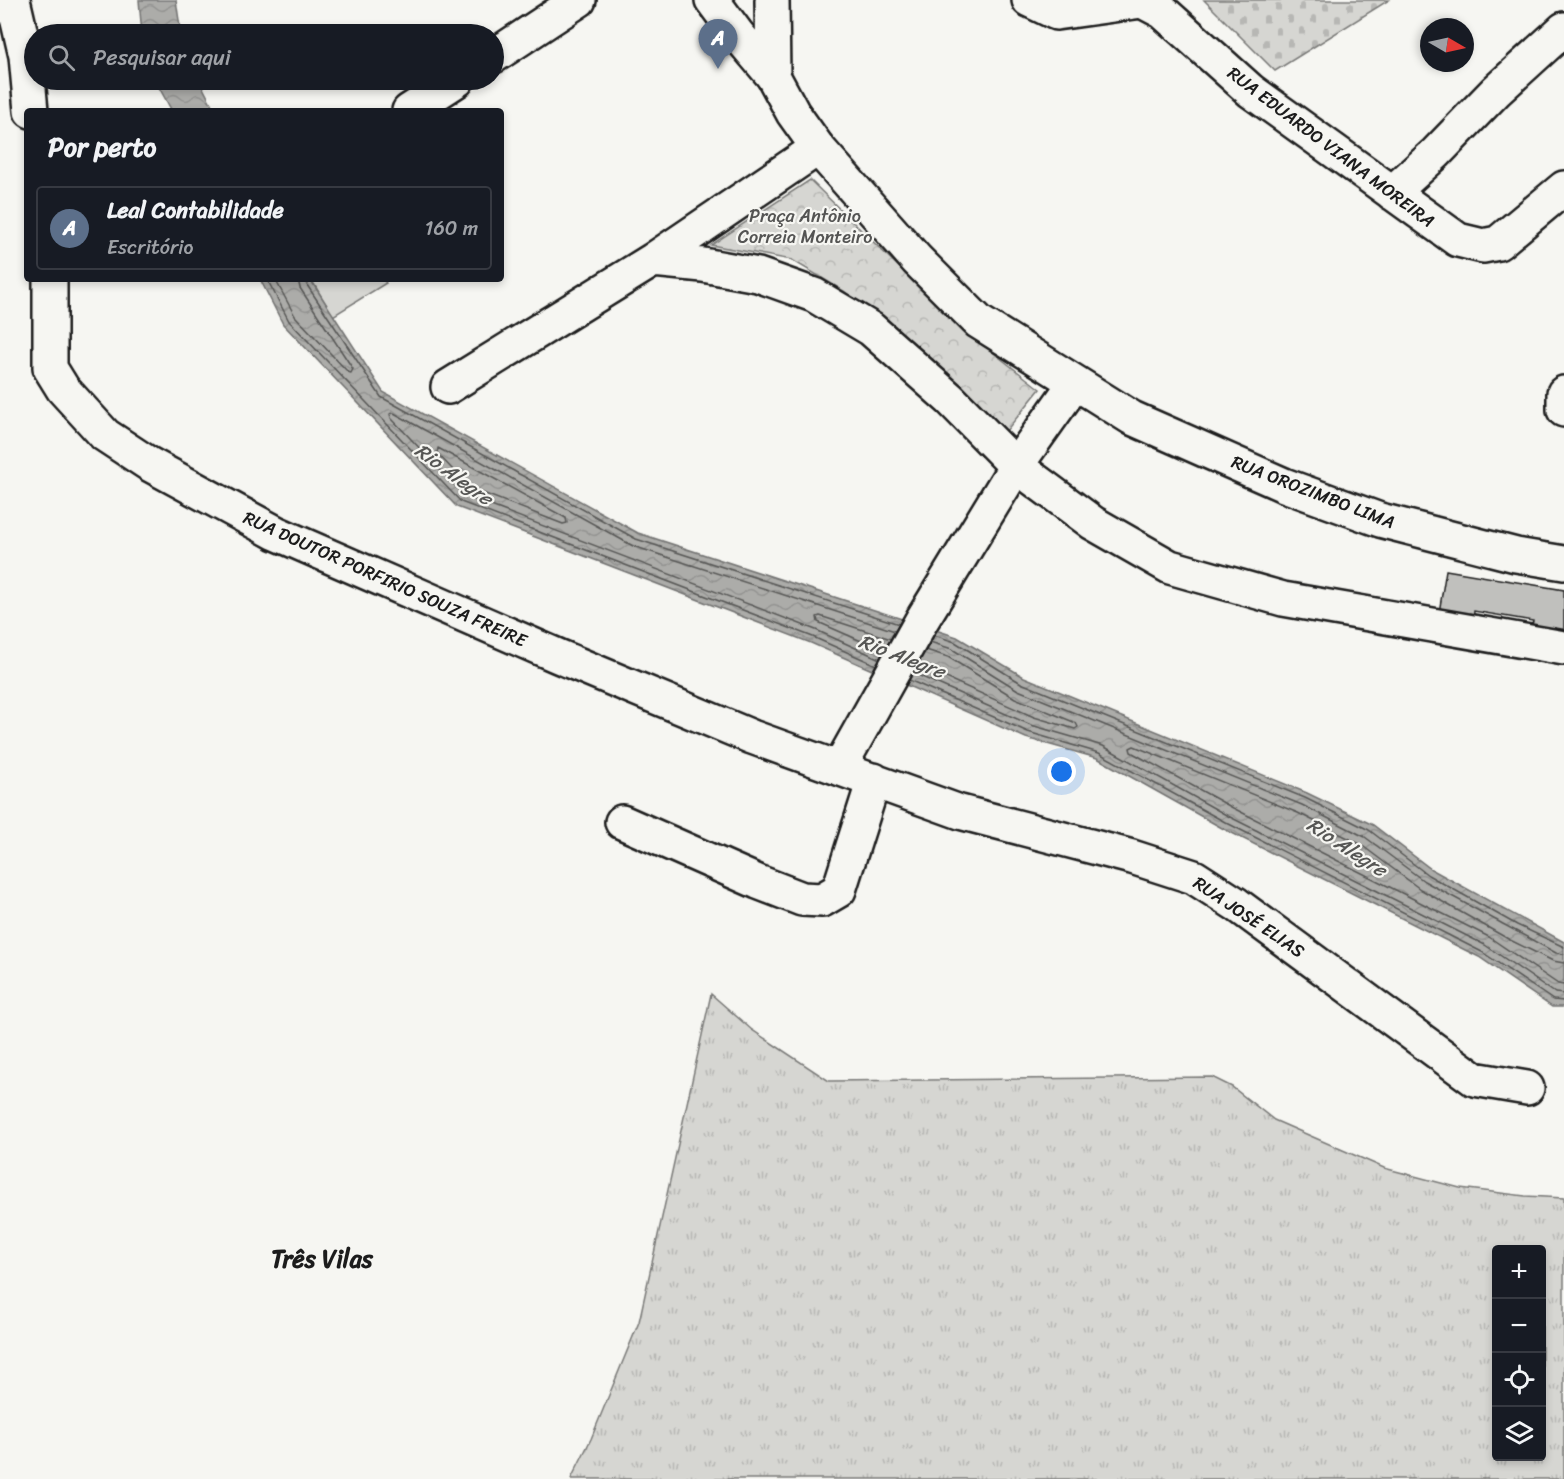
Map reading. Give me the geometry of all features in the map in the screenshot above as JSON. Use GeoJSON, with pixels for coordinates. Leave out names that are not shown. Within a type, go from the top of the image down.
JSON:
{"type":"FeatureCollection","features":[{"type":"Feature","properties":{"kind":"street"},"geometry":{"type":"LineString","coordinates":[[13,0],[24,47]]}},
{"type":"Feature","properties":{"kind":"street"},"geometry":{"type":"LineString","coordinates":[[504,49],[579,0]]}},
{"type":"Feature","properties":{"kind":"street"},"geometry":{"type":"LineString","coordinates":[[712,0],[772,76]]}},
{"type":"Feature","properties":{"kind":"street"},"geometry":{"type":"LineString","coordinates":[[772,0],[772,76]]}},
{"type":"Feature","properties":{"kind":"street","name":"RUA EDUARDO VIANA MOREIRA"},"geometry":{"type":"LineString","coordinates":[[1029,0],[1056,13],[1142,2],[1163,12],[1251,91],[1458,240],[1483,246],[1498,243],[1564,188]]}},
{"type":"Feature","properties":{"kind":"street"},"geometry":{"type":"LineString","coordinates":[[1392,193],[1436,153],[1496,91],[1564,29]]}},
{"type":"Feature","properties":{"kind":"street","name":"RUA OROZIMBO LIMA"},"geometry":{"type":"LineString","coordinates":[[772,76],[793,113],[818,148],[917,260],[980,322],[1132,418],[1284,485],[1380,520],[1516,555],[1564,562]]}},
{"type":"Feature","properties":{"kind":"street"},"geometry":{"type":"LineString","coordinates":[[29,90],[31,108]]}},
{"type":"Feature","properties":{"kind":"street"},"geometry":{"type":"LineString","coordinates":[[414,108],[442,90]]}},
{"type":"Feature","properties":{"kind":"street"},"geometry":{"type":"LineString","coordinates":[[448,387],[653,260],[818,148]]}},
{"type":"Feature","properties":{"kind":"street"},"geometry":{"type":"LineString","coordinates":[[653,260],[703,265],[758,275],[814,295],[871,329],[950,399],[1016,466],[1093,523],[1170,567],[1283,599],[1564,648]]}},
{"type":"Feature","properties":{"kind":"street","name":"RUA DOUTOR PORFIRIO SOUZA FREIRE"},"geometry":{"type":"LineString","coordinates":[[50,282],[50,368],[63,389],[105,435],[149,464],[276,533],[558,656],[752,737],[839,768]]}},
{"type":"Feature","properties":{"kind":"street"},"geometry":{"type":"LineString","coordinates":[[839,768],[886,680],[1016,466],[1075,383]]}},
{"type":"Feature","properties":{"kind":"street"},"geometry":{"type":"LineString","coordinates":[[1564,393],[1564,410]]}},
{"type":"Feature","properties":{"kind":"street","name":"RUA JOSÉ ELIAS"},"geometry":{"type":"LineString","coordinates":[[839,768],[960,812],[1132,856],[1194,877],[1236,904],[1474,1079],[1527,1088]]}},
{"type":"Feature","properties":{"kind":"street"},"geometry":{"type":"LineString","coordinates":[[622,822],[758,882],[802,899],[822,900],[839,890],[874,780]]}},
{"type":"Feature","properties":{"kind":"green space"},"geometry":{"type":"Polygon","coordinates":[[[1204,0],[1389,0],[1275,71],[1204,0]]]}},
{"type":"Feature","properties":{"kind":"green space","name":"Praça Antônio Correia Monteiro"},"geometry":{"type":"Polygon","coordinates":[[[810,180],[959,326],[1040,389],[1006,431],[907,340],[844,291],[792,260],[711,245],[810,180]]]}},
{"type":"Feature","properties":{"kind":"green space"},"geometry":{"type":"Polygon","coordinates":[[[313,282],[386,283],[333,316],[313,282]]]}},
{"type":"Feature","properties":{"kind":"green space"},"geometry":{"type":"Polygon","coordinates":[[[711,994],[752,1030],[829,1081],[1212,1077],[1232,1087],[1274,1120],[1384,1168],[1460,1188],[1564,1198],[1564,1479],[571,1479],[591,1439],[639,1322],[711,994]]]}},
{"type":"Feature","properties":{"kind":"water"},"geometry":{"type":"Polygon","coordinates":[[[139,0],[176,0],[180,24],[141,24],[139,0]]]}},
{"type":"Feature","properties":{"kind":"water"},"geometry":{"type":"Polygon","coordinates":[[[160,90],[204,90],[213,108],[170,108],[160,90]]]}},
{"type":"Feature","properties":{"kind":"water","name":"Rio Alegre"},"geometry":{"type":"Polygon","coordinates":[[[262,282],[312,282],[383,392],[638,533],[957,637],[1024,677],[1307,793],[1373,825],[1431,869],[1564,942],[1564,1007],[1552,1007],[1479,957],[1222,828],[1097,758],[1026,738],[811,643],[457,507],[283,324],[262,282]]]}},
{"type":"Feature","properties":{"kind":"building"},"geometry":{"type":"Polygon","coordinates":[[[1446,570],[1564,590],[1564,634],[1531,628],[1533,621],[1474,611],[1472,625],[1438,619],[1446,570]]]}},
{"type":"Feature","properties":{"kind":"place","name":"Leal Contabilidade"},"geometry":{"type":"Point","coordinates":[718,69]}},
{"type":"Feature","properties":{"kind":"district","name":"Três Vilas"},"geometry":{"type":"Point","coordinates":[322,1259]}}]}
